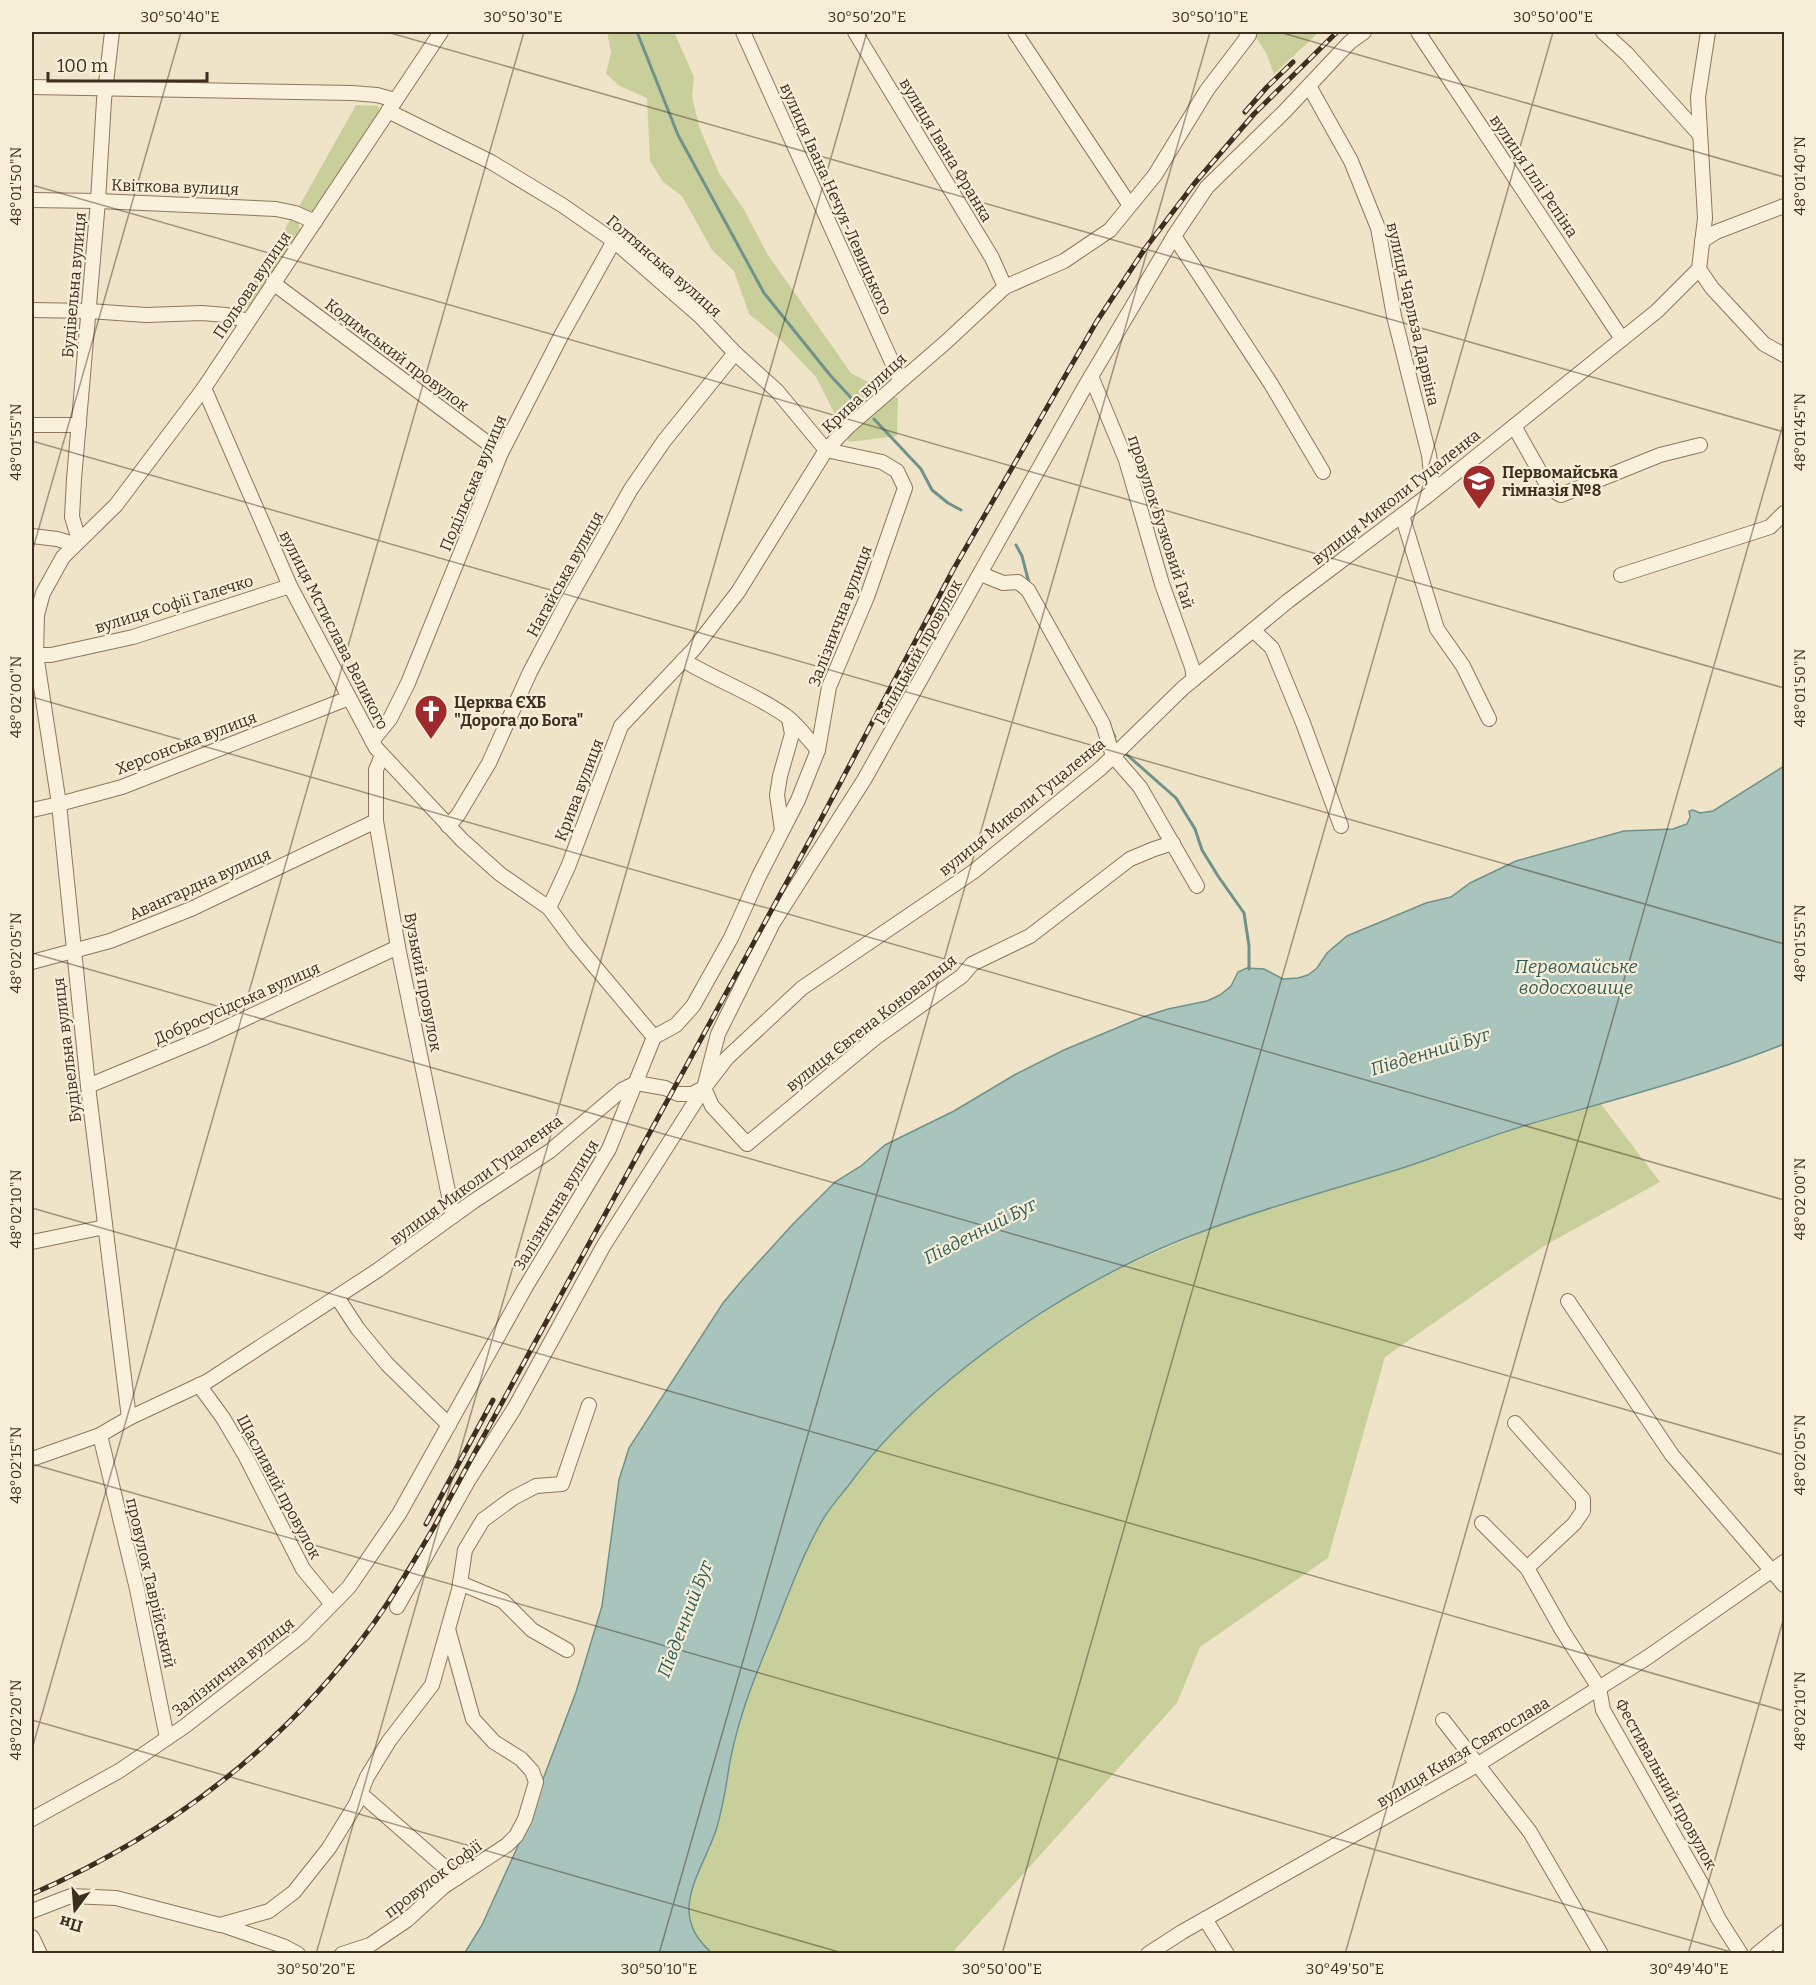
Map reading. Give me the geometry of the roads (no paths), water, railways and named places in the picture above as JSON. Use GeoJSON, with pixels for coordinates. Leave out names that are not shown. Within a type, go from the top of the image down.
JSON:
{"type":"FeatureCollection","features":[{"type":"Feature","properties":{"kind":"street","name":"Будівельна вулиця"},"geometry":{"type":"LineString","coordinates":[[112,32],[105,87],[72,517],[76,542],[63,556],[43,593],[37,615],[34,654],[59,804],[88,1086],[129,1418]]}},
{"type":"Feature","properties":{"kind":"street","name":"Польова вулиця"},"geometry":{"type":"LineString","coordinates":[[76,542],[116,505],[204,388],[441,32]]}},
{"type":"Feature","properties":{"kind":"street","name":"вулиця Івана Нечуя-Левицького"},"geometry":{"type":"LineString","coordinates":[[743,32],[900,380]]}},
{"type":"Feature","properties":{"kind":"street","name":"вулиця Івана Франка"},"geometry":{"type":"LineString","coordinates":[[855,32],[992,258],[1005,287]]}},
{"type":"Feature","properties":{"kind":"street"},"geometry":{"type":"LineString","coordinates":[[1015,32],[1130,204]]}},
{"type":"Feature","properties":{"kind":"street","name":"Галицький провулок"},"geometry":{"type":"LineString","coordinates":[[704,1088],[718,1034],[774,923],[864,780],[1091,376],[1174,236],[1207,187],[1350,42],[1364,32]]}},
{"type":"Feature","properties":{"kind":"street","name":"вулиця Іллі Рєпіна"},"geometry":{"type":"LineString","coordinates":[[1418,32],[1622,339]]}},
{"type":"Feature","properties":{"kind":"street"},"geometry":{"type":"LineString","coordinates":[[1603,32],[1627,54],[1700,135]]}},
{"type":"Feature","properties":{"kind":"street"},"geometry":{"type":"LineString","coordinates":[[1708,32],[1698,97],[1705,218],[1699,269],[1712,288],[1764,344],[1785,354]]}},
{"type":"Feature","properties":{"kind":"street","name":"Крива вулиця"},"geometry":{"type":"LineString","coordinates":[[549,908],[568,867],[621,726],[683,660],[738,592],[826,450],[849,426],[946,342],[1005,287],[1064,261],[1110,230],[1155,175],[1207,90],[1248,33]]}},
{"type":"Feature","properties":{"kind":"street","name":"вулиця Чарльза Дарвіна"},"geometry":{"type":"LineString","coordinates":[[1309,86],[1351,161],[1378,228],[1394,316],[1429,455],[1434,491]]}},
{"type":"Feature","properties":{"kind":"street","name":"Голтянська вулиця"},"geometry":{"type":"LineString","coordinates":[[32,87],[377,95],[562,205],[614,241],[701,317],[735,353],[777,391],[826,450]]}},
{"type":"Feature","properties":{"kind":"street","name":"Квіткова вулиця"},"geometry":{"type":"LineString","coordinates":[[32,200],[276,208],[315,222]]}},
{"type":"Feature","properties":{"kind":"street"},"geometry":{"type":"LineString","coordinates":[[1702,241],[1716,232],[1785,206]]}},
{"type":"Feature","properties":{"kind":"street"},"geometry":{"type":"LineString","coordinates":[[1174,236],[1271,384],[1323,472]]}},
{"type":"Feature","properties":{"kind":"street","name":"Подільська вулиця"},"geometry":{"type":"LineString","coordinates":[[372,741],[390,719],[408,683],[501,453],[562,334],[614,241]]}},
{"type":"Feature","properties":{"kind":"street","name":"вулиця Миколи Гуцаленка"},"geometry":{"type":"LineString","coordinates":[[704,1088],[727,1058],[802,988],[973,872],[1113,756],[1194,679],[1288,601],[1434,491],[1657,311],[1699,269]]}},
{"type":"Feature","properties":{"kind":"street","name":"Кодимський провулок"},"geometry":{"type":"LineString","coordinates":[[273,284],[501,453]]}},
{"type":"Feature","properties":{"kind":"street"},"geometry":{"type":"LineString","coordinates":[[32,310],[146,315],[202,313],[226,315],[248,321]]}},
{"type":"Feature","properties":{"kind":"street","name":"Нагайська вулиця"},"geometry":{"type":"LineString","coordinates":[[448,826],[458,815],[489,763],[530,672],[631,489],[664,441],[735,353]]}},
{"type":"Feature","properties":{"kind":"street","name":"провулок Бузковий Гай"},"geometry":{"type":"LineString","coordinates":[[1091,376],[1126,460],[1162,584],[1192,667],[1194,679]]}},
{"type":"Feature","properties":{"kind":"street","name":"вулиця Мстислава Великого"},"geometry":{"type":"LineString","coordinates":[[204,388],[290,586],[372,741],[382,755],[448,826],[500,874],[549,908],[654,1037]]}},
{"type":"Feature","properties":{"kind":"street"},"geometry":{"type":"LineString","coordinates":[[32,425],[79,425]]}},
{"type":"Feature","properties":{"kind":"street"},"geometry":{"type":"LineString","coordinates":[[1515,426],[1549,488],[1561,495],[1660,455],[1700,445]]}},
{"type":"Feature","properties":{"kind":"street","name":"Залізнична вулиця"},"geometry":{"type":"LineString","coordinates":[[32,1819],[119,1771],[167,1738],[302,1635],[349,1587],[399,1514],[525,1288],[609,1149],[654,1037],[676,1025],[693,1006],[731,938],[798,800],[818,750],[829,687],[867,597],[905,488],[897,471],[882,462],[826,450]]}},
{"type":"Feature","properties":{"kind":"street"},"geometry":{"type":"LineString","coordinates":[[1621,575],[1770,527],[1785,513]]}},
{"type":"Feature","properties":{"kind":"street"},"geometry":{"type":"LineString","coordinates":[[1402,515],[1437,629],[1463,666],[1488,719]]}},
{"type":"Feature","properties":{"kind":"street"},"geometry":{"type":"LineString","coordinates":[[32,537],[76,542]]}},
{"type":"Feature","properties":{"kind":"street"},"geometry":{"type":"LineString","coordinates":[[981,574],[1003,583],[1018,582],[1028,590],[1103,724],[1113,756],[1140,787],[1197,886]]}},
{"type":"Feature","properties":{"kind":"street","name":"вулиця Софії Галечко"},"geometry":{"type":"LineString","coordinates":[[34,654],[51,655],[133,637],[290,586]]}},
{"type":"Feature","properties":{"kind":"street"},"geometry":{"type":"LineString","coordinates":[[1253,630],[1272,648],[1341,826]]}},
{"type":"Feature","properties":{"kind":"street"},"geometry":{"type":"LineString","coordinates":[[683,660],[704,673],[755,697],[789,719],[818,750]]}},
{"type":"Feature","properties":{"kind":"street","name":"Херсонська вулиця"},"geometry":{"type":"LineString","coordinates":[[32,810],[122,787],[349,698]]}},
{"type":"Feature","properties":{"kind":"street"},"geometry":{"type":"LineString","coordinates":[[782,830],[777,795],[792,734],[789,719]]}},
{"type":"Feature","properties":{"kind":"street","name":"Вузький провулок"},"geometry":{"type":"LineString","coordinates":[[382,755],[376,770],[376,821],[453,1216]]}},
{"type":"Feature","properties":{"kind":"street","name":"Авангардна вулиця"},"geometry":{"type":"LineString","coordinates":[[32,962],[110,941],[191,909],[376,821]]}},
{"type":"Feature","properties":{"kind":"street","name":"вулиця Євгена Коновальця"},"geometry":{"type":"LineString","coordinates":[[704,1088],[712,1106],[747,1144],[875,1038],[962,976],[972,964],[1030,936],[1130,859],[1173,843]]}},
{"type":"Feature","properties":{"kind":"street","name":"Добросусідська вулиця"},"geometry":{"type":"LineString","coordinates":[[88,1086],[206,1036],[399,947]]}},
{"type":"Feature","properties":{"kind":"street"},"geometry":{"type":"LineString","coordinates":[[636,1083],[664,1088],[678,1094],[692,1094],[704,1088]]}},
{"type":"Feature","properties":{"kind":"street","name":"вулиця Миколи Гуцаленка"},"geometry":{"type":"LineString","coordinates":[[32,1460],[100,1435],[129,1418],[199,1385],[337,1297],[550,1151],[622,1090],[636,1083]]}},
{"type":"Feature","properties":{"kind":"street"},"geometry":{"type":"LineString","coordinates":[[397,1607],[474,1471],[514,1409],[604,1245],[704,1088]]}},
{"type":"Feature","properties":{"kind":"street"},"geometry":{"type":"LineString","coordinates":[[32,1242],[105,1227]]}},
{"type":"Feature","properties":{"kind":"street"},"geometry":{"type":"LineString","coordinates":[[337,1297],[358,1329],[387,1364],[449,1425]]}},
{"type":"Feature","properties":{"kind":"street"},"geometry":{"type":"LineString","coordinates":[[1568,1301],[1672,1455],[1785,1585]]}},
{"type":"Feature","properties":{"kind":"street","name":"Щасливий провулок"},"geometry":{"type":"LineString","coordinates":[[199,1385],[223,1418],[246,1457],[303,1569],[331,1603]]}},
{"type":"Feature","properties":{"kind":"street"},"geometry":{"type":"LineString","coordinates":[[220,1925],[269,1911],[294,1892],[329,1848],[356,1804],[367,1777],[389,1741],[432,1685],[460,1583],[465,1550],[483,1520],[513,1498],[536,1486],[562,1484],[589,1406]]}},
{"type":"Feature","properties":{"kind":"street"},"geometry":{"type":"LineString","coordinates":[[1515,1423],[1583,1499],[1583,1511],[1574,1524],[1527,1568]]}},
{"type":"Feature","properties":{"kind":"street","name":"провулок Таврійський"},"geometry":{"type":"LineString","coordinates":[[100,1435],[136,1589],[167,1738]]}},
{"type":"Feature","properties":{"kind":"street","name":"Фестивальний провулок"},"geometry":{"type":"LineString","coordinates":[[1482,1523],[1527,1568],[1562,1630],[1599,1688],[1603,1710],[1705,1890],[1718,1918],[1741,1953]]}},
{"type":"Feature","properties":{"kind":"street","name":"вулиця Князя Святослава"},"geometry":{"type":"LineString","coordinates":[[1148,1953],[1477,1765],[1648,1657],[1785,1562]]}},
{"type":"Feature","properties":{"kind":"street"},"geometry":{"type":"LineString","coordinates":[[460,1583],[503,1601],[532,1630],[567,1650]]}},
{"type":"Feature","properties":{"kind":"street","name":"провулок Софії"},"geometry":{"type":"LineString","coordinates":[[342,1953],[370,1945],[407,1920],[444,1887],[507,1845],[516,1836],[525,1819],[536,1782],[532,1771],[521,1759],[494,1742],[473,1719],[448,1629]]}},
{"type":"Feature","properties":{"kind":"street"},"geometry":{"type":"LineString","coordinates":[[1443,1720],[1530,1832],[1601,1953]]}},
{"type":"Feature","properties":{"kind":"street"},"geometry":{"type":"LineString","coordinates":[[360,1793],[427,1849],[457,1878]]}},
{"type":"Feature","properties":{"kind":"street"},"geometry":{"type":"LineString","coordinates":[[32,1911],[71,1896],[116,1898],[220,1925],[298,1953]]}},
{"type":"Feature","properties":{"kind":"street"},"geometry":{"type":"LineString","coordinates":[[1204,1919],[1227,1953]]}},
{"type":"Feature","properties":{"kind":"street"},"geometry":{"type":"LineString","coordinates":[[1757,1953],[1780,1936],[1784,1953]]}},
{"type":"Feature","properties":{"kind":"street"},"geometry":{"type":"LineString","coordinates":[[32,1937],[40,1953]]}},
{"type":"Feature","properties":{"kind":"water","name":"Первомайське водосховище"},"geometry":{"type":"Polygon","coordinates":[[[1784,766],[1784,1044],[1690,1077],[1513,1129],[1413,1165],[1279,1205],[1209,1229],[1107,1274],[1012,1333],[952,1378],[897,1428],[872,1455],[831,1508],[811,1542],[747,1700],[730,1760],[719,1820],[691,1895],[689,1910],[691,1924],[699,1939],[712,1953],[464,1954],[482,1925],[517,1848],[576,1692],[602,1606],[619,1480],[629,1448],[723,1303],[793,1224],[835,1182],[861,1166],[885,1145],[954,1111],[1016,1074],[1064,1050],[1143,1017],[1207,1001],[1220,995],[1231,986],[1238,972],[1247,968],[1264,969],[1283,979],[1308,975],[1317,968],[1327,953],[1347,936],[1426,903],[1451,897],[1470,883],[1516,861],[1624,831],[1673,829],[1687,824],[1690,817],[1689,811],[1700,813],[1713,811],[1784,766]]]}},
{"type":"Feature","properties":{"kind":"waterway"},"geometry":{"type":"LineString","coordinates":[[637,32],[678,135],[764,293],[830,375],[855,402]]}},
{"type":"Feature","properties":{"kind":"waterway"},"geometry":{"type":"LineString","coordinates":[[874,419],[921,469],[932,490],[961,510]]}},
{"type":"Feature","properties":{"kind":"waterway"},"geometry":{"type":"LineString","coordinates":[[1016,545],[1022,556],[1029,583]]}},
{"type":"Feature","properties":{"kind":"waterway"},"geometry":{"type":"LineString","coordinates":[[1110,727],[1115,737]]}},
{"type":"Feature","properties":{"kind":"waterway"},"geometry":{"type":"LineString","coordinates":[[1125,753],[1176,798],[1195,829],[1202,850],[1244,913],[1249,946],[1249,969]]}},
{"type":"Feature","properties":{"kind":"railway"},"geometry":{"type":"LineString","coordinates":[[32,1894],[130,1844],[176,1815],[219,1783],[261,1749],[300,1711],[371,1627],[404,1578],[434,1527],[811,838],[953,570],[1097,321],[1144,250],[1194,184],[1254,114],[1337,32]]}},
{"type":"Feature","properties":{"kind":"railway"},"geometry":{"type":"LineString","coordinates":[[1245,112],[1293,62]]}},
{"type":"Feature","properties":{"kind":"railway"},"geometry":{"type":"LineString","coordinates":[[426,1524],[493,1400]]}},
{"type":"Feature","properties":{"kind":"place","name":"Первомайська гімназія №8"},"geometry":{"type":"Point","coordinates":[1479,510]}},
{"type":"Feature","properties":{"kind":"place","name":"Церква ЄХБ \"Дорога до Бога\""},"geometry":{"type":"Point","coordinates":[431,740]}},
{"type":"Feature","properties":{"kind":"water label","name":"Південний Буг"},"geometry":{"type":"Point","coordinates":[1430,1052]}},
{"type":"Feature","properties":{"kind":"water label","name":"Південний Буг"},"geometry":{"type":"Point","coordinates":[980,1231]}},
{"type":"Feature","properties":{"kind":"water label","name":"Південний Буг"},"geometry":{"type":"Point","coordinates":[685,1619]}}]}
